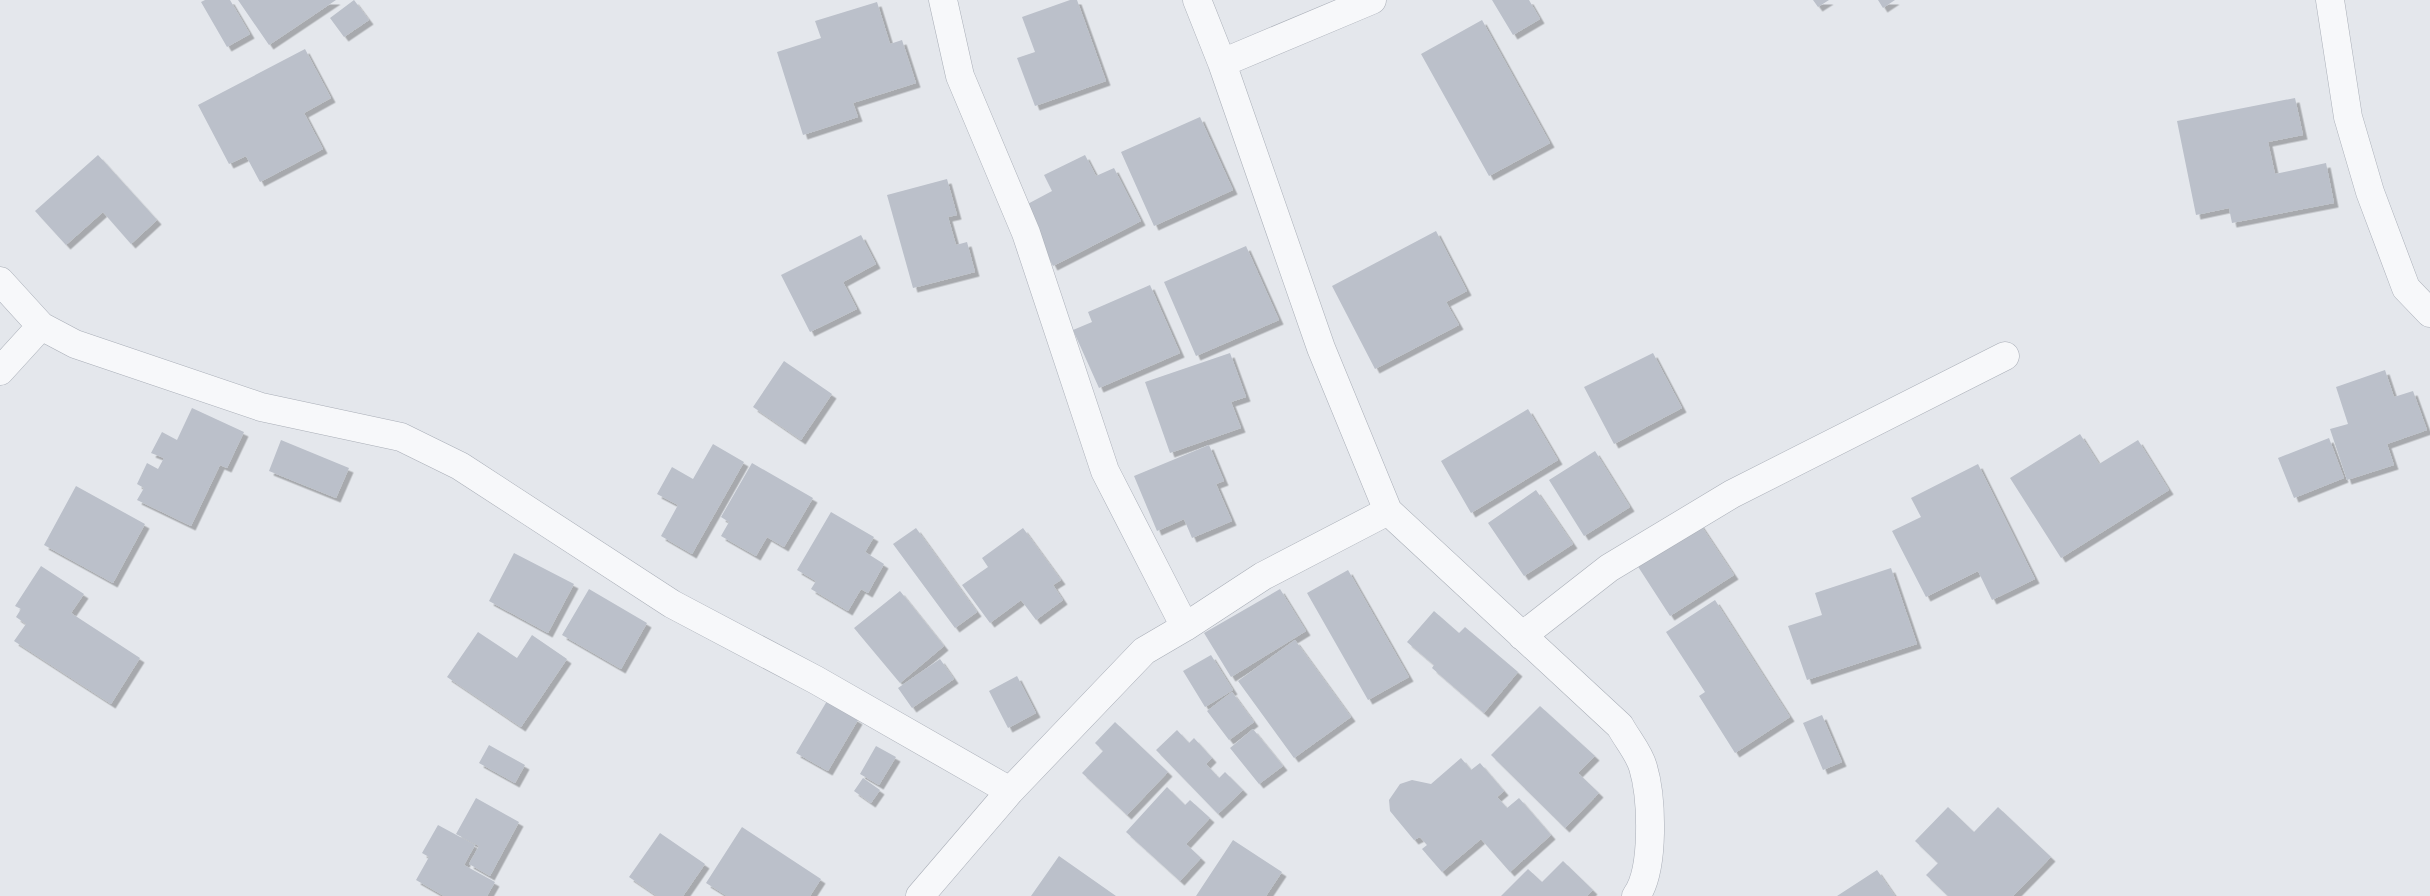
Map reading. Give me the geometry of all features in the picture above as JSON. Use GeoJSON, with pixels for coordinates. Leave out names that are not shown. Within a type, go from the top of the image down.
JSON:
{"type":"FeatureCollection","features":[{"type":"Feature","properties":{"kind":"street"},"geometry":{"type":"LineString","coordinates":[[943,0],[960,76],[1026,233],[1105,470],[1185,627]]}},
{"type":"Feature","properties":{"kind":"street"},"geometry":{"type":"LineString","coordinates":[[1197,0],[1222,63],[1321,348],[1388,510],[1620,726],[1643,766],[1650,834],[1648,863],[1636,896]]}},
{"type":"Feature","properties":{"kind":"street"},"geometry":{"type":"LineString","coordinates":[[1222,63],[1372,0]]}},
{"type":"Feature","properties":{"kind":"street"},"geometry":{"type":"LineString","coordinates":[[2330,0],[2348,116],[2370,192],[2406,288],[2430,313]]}},
{"type":"Feature","properties":{"kind":"street"},"geometry":{"type":"LineString","coordinates":[[0,281],[41,326],[75,344],[261,407],[401,437],[460,466],[672,604],[816,680],[1010,790]]}},
{"type":"Feature","properties":{"kind":"street"},"geometry":{"type":"LineString","coordinates":[[0,371],[41,326]]}},
{"type":"Feature","properties":{"kind":"street"},"geometry":{"type":"LineString","coordinates":[[1522,636],[1609,568],[1732,494],[2006,356]]}},
{"type":"Feature","properties":{"kind":"street"},"geometry":{"type":"LineString","coordinates":[[920,896],[1010,790],[1144,652],[1263,576],[1388,510]]}},
{"type":"Feature","properties":{"kind":"building"},"geometry":{"type":"Polygon","coordinates":[[[205,0],[230,0],[250,34],[227,47],[201,2],[205,0]]]}},
{"type":"Feature","properties":{"kind":"building"},"geometry":{"type":"Polygon","coordinates":[[[238,0],[336,0],[269,45],[238,0]]]}},
{"type":"Feature","properties":{"kind":"building"},"geometry":{"type":"Polygon","coordinates":[[[354,0],[369,20],[344,37],[330,18],[354,0]]]}},
{"type":"Feature","properties":{"kind":"building"},"geometry":{"type":"Polygon","coordinates":[[[1070,0],[1077,0],[1106,81],[1035,106],[1017,58],[1035,52],[1022,17],[1070,0]]]}},
{"type":"Feature","properties":{"kind":"building"},"geometry":{"type":"Polygon","coordinates":[[[1492,0],[1529,0],[1540,19],[1513,35],[1492,0]]]}},
{"type":"Feature","properties":{"kind":"building"},"geometry":{"type":"Polygon","coordinates":[[[1813,0],[1829,0],[1818,7],[1813,0]]]}},
{"type":"Feature","properties":{"kind":"building"},"geometry":{"type":"Polygon","coordinates":[[[1878,0],[1895,0],[1883,8],[1878,0]]]}},
{"type":"Feature","properties":{"kind":"building"},"geometry":{"type":"Polygon","coordinates":[[[877,2],[890,44],[902,40],[916,83],[853,103],[858,117],[803,135],[777,52],[821,38],[815,21],[877,2]]]}},
{"type":"Feature","properties":{"kind":"building"},"geometry":{"type":"Polygon","coordinates":[[[1482,20],[1550,143],[1489,176],[1421,54],[1482,20]]]}},
{"type":"Feature","properties":{"kind":"building"},"geometry":{"type":"Polygon","coordinates":[[[305,49],[331,98],[304,113],[323,149],[260,182],[246,156],[229,164],[198,105],[305,49]]]}},
{"type":"Feature","properties":{"kind":"building"},"geometry":{"type":"Polygon","coordinates":[[[2295,98],[2303,135],[2268,142],[2275,174],[2326,163],[2334,203],[2232,223],[2229,208],[2196,215],[2177,121],[2295,98]]]}},
{"type":"Feature","properties":{"kind":"building"},"geometry":{"type":"Polygon","coordinates":[[[1200,117],[1233,190],[1154,226],[1121,152],[1200,117]]]}},
{"type":"Feature","properties":{"kind":"building"},"geometry":{"type":"Polygon","coordinates":[[[98,155],[157,220],[131,244],[103,212],[66,245],[35,211],[98,155]]]}},
{"type":"Feature","properties":{"kind":"building"},"geometry":{"type":"Polygon","coordinates":[[[1085,155],[1096,176],[1114,168],[1141,221],[1053,266],[1022,207],[1052,191],[1044,175],[1085,155]]]}},
{"type":"Feature","properties":{"kind":"building"},"geometry":{"type":"Polygon","coordinates":[[[947,179],[957,215],[948,217],[956,245],[967,242],[975,272],[913,288],[887,195],[947,179]]]}},
{"type":"Feature","properties":{"kind":"building"},"geometry":{"type":"Polygon","coordinates":[[[1436,231],[1467,291],[1446,302],[1459,325],[1375,369],[1332,286],[1436,231]]]}},
{"type":"Feature","properties":{"kind":"building"},"geometry":{"type":"Polygon","coordinates":[[[861,235],[876,264],[843,282],[857,309],[810,332],[781,275],[861,235]]]}},
{"type":"Feature","properties":{"kind":"building"},"geometry":{"type":"Polygon","coordinates":[[[1246,246],[1279,320],[1196,356],[1164,282],[1246,246]]]}},
{"type":"Feature","properties":{"kind":"building"},"geometry":{"type":"Polygon","coordinates":[[[1150,285],[1180,353],[1099,388],[1073,330],[1092,322],[1088,312],[1150,285]]]}},
{"type":"Feature","properties":{"kind":"building"},"geometry":{"type":"Polygon","coordinates":[[[1230,353],[1246,397],[1231,402],[1241,428],[1170,453],[1145,382],[1230,353]]]}},
{"type":"Feature","properties":{"kind":"building"},"geometry":{"type":"Polygon","coordinates":[[[1653,353],[1682,408],[1614,444],[1584,387],[1653,353]]]}},
{"type":"Feature","properties":{"kind":"building"},"geometry":{"type":"Polygon","coordinates":[[[784,361],[832,394],[801,440],[753,407],[784,361]]]}},
{"type":"Feature","properties":{"kind":"building"},"geometry":{"type":"Polygon","coordinates":[[[2385,370],[2394,397],[2413,391],[2427,430],[2387,444],[2394,465],[2347,480],[2330,429],[2348,424],[2336,387],[2385,370]]]}},
{"type":"Feature","properties":{"kind":"building"},"geometry":{"type":"Polygon","coordinates":[[[192,408],[244,432],[227,468],[220,465],[191,526],[137,500],[144,488],[137,484],[147,463],[158,469],[164,458],[151,453],[162,432],[177,440],[192,408]]]}},
{"type":"Feature","properties":{"kind":"building"},"geometry":{"type":"Polygon","coordinates":[[[1528,409],[1558,460],[1471,513],[1441,461],[1528,409]]]}},
{"type":"Feature","properties":{"kind":"building"},"geometry":{"type":"Polygon","coordinates":[[[2080,434],[2099,464],[2138,440],[2169,490],[2061,558],[2010,478],[2080,434]]]}},
{"type":"Feature","properties":{"kind":"building"},"geometry":{"type":"Polygon","coordinates":[[[2329,438],[2344,478],[2294,498],[2278,458],[2329,438]]]}},
{"type":"Feature","properties":{"kind":"building"},"geometry":{"type":"Polygon","coordinates":[[[281,440],[349,468],[336,498],[269,471],[281,440]]]}},
{"type":"Feature","properties":{"kind":"building"},"geometry":{"type":"Polygon","coordinates":[[[713,444],[744,462],[692,554],[661,536],[678,505],[657,494],[672,467],[693,479],[713,444]]]}},
{"type":"Feature","properties":{"kind":"building"},"geometry":{"type":"Polygon","coordinates":[[[1209,445],[1224,481],[1216,484],[1232,521],[1192,538],[1184,519],[1157,531],[1134,476],[1209,445]]]}},
{"type":"Feature","properties":{"kind":"building"},"geometry":{"type":"Polygon","coordinates":[[[1595,451],[1630,507],[1584,536],[1549,480],[1595,451]]]}},
{"type":"Feature","properties":{"kind":"building"},"geometry":{"type":"Polygon","coordinates":[[[752,463],[813,498],[784,547],[767,537],[756,556],[721,536],[729,522],[721,517],[752,463]]]}},
{"type":"Feature","properties":{"kind":"building"},"geometry":{"type":"Polygon","coordinates":[[[1978,464],[2035,579],[1992,600],[1978,571],[1926,597],[1892,531],[1921,517],[1911,498],[1978,464]]]}},
{"type":"Feature","properties":{"kind":"building"},"geometry":{"type":"Polygon","coordinates":[[[76,486],[145,524],[113,583],[44,545],[76,486]]]}},
{"type":"Feature","properties":{"kind":"building"},"geometry":{"type":"Polygon","coordinates":[[[1536,490],[1573,544],[1524,576],[1488,523],[1536,490]]]}},
{"type":"Feature","properties":{"kind":"building"},"geometry":{"type":"Polygon","coordinates":[[[831,512],[874,537],[865,552],[884,564],[868,593],[861,589],[848,611],[811,589],[816,581],[797,570],[831,512]]]}},
{"type":"Feature","properties":{"kind":"building"},"geometry":{"type":"Polygon","coordinates":[[[1698,521],[1734,575],[1670,616],[1635,562],[1698,521]]]}},
{"type":"Feature","properties":{"kind":"building"},"geometry":{"type":"Polygon","coordinates":[[[916,528],[977,612],[955,628],[893,544],[916,528]]]}},
{"type":"Feature","properties":{"kind":"building"},"geometry":{"type":"Polygon","coordinates":[[[1023,528],[1061,580],[1053,585],[1063,600],[1036,620],[1021,600],[990,623],[962,585],[988,567],[982,558],[1023,528]]]}},
{"type":"Feature","properties":{"kind":"building"},"geometry":{"type":"Polygon","coordinates":[[[514,553],[574,584],[548,633],[489,601],[514,553]]]}},
{"type":"Feature","properties":{"kind":"building"},"geometry":{"type":"Polygon","coordinates":[[[41,566],[84,594],[71,613],[140,658],[111,704],[14,641],[26,624],[16,617],[21,609],[15,606],[41,566]]]}},
{"type":"Feature","properties":{"kind":"building"},"geometry":{"type":"Polygon","coordinates":[[[1891,568],[1917,644],[1807,680],[1788,626],[1822,615],[1815,593],[1891,568]]]}},
{"type":"Feature","properties":{"kind":"building"},"geometry":{"type":"Polygon","coordinates":[[[1348,570],[1409,677],[1368,700],[1307,593],[1348,570]]]}},
{"type":"Feature","properties":{"kind":"building"},"geometry":{"type":"Polygon","coordinates":[[[589,589],[647,623],[621,669],[562,635],[589,589]]]}},
{"type":"Feature","properties":{"kind":"building"},"geometry":{"type":"Polygon","coordinates":[[[1280,589],[1306,631],[1231,677],[1204,633],[1280,589]]]}},
{"type":"Feature","properties":{"kind":"building"},"geometry":{"type":"Polygon","coordinates":[[[900,591],[944,646],[900,683],[854,628],[900,591]]]}},
{"type":"Feature","properties":{"kind":"building"},"geometry":{"type":"Polygon","coordinates":[[[1715,600],[1790,717],[1735,753],[1699,696],[1705,692],[1666,632],[1715,600]]]}},
{"type":"Feature","properties":{"kind":"building"},"geometry":{"type":"Polygon","coordinates":[[[1434,611],[1459,633],[1465,627],[1518,672],[1484,713],[1432,668],[1434,665],[1407,642],[1434,611]]]}},
{"type":"Feature","properties":{"kind":"building"},"geometry":{"type":"Polygon","coordinates":[[[478,632],[517,658],[532,635],[567,659],[521,727],[447,677],[478,632]]]}},
{"type":"Feature","properties":{"kind":"building"},"geometry":{"type":"Polygon","coordinates":[[[1295,640],[1351,717],[1294,758],[1238,681],[1295,640]]]}},
{"type":"Feature","properties":{"kind":"building"},"geometry":{"type":"Polygon","coordinates":[[[1211,655],[1233,690],[1205,707],[1183,671],[1211,655]]]}},
{"type":"Feature","properties":{"kind":"building"},"geometry":{"type":"Polygon","coordinates":[[[940,659],[954,679],[912,708],[898,688],[940,659]]]}},
{"type":"Feature","properties":{"kind":"building"},"geometry":{"type":"Polygon","coordinates":[[[1017,676],[1036,713],[1008,728],[989,691],[1017,676]]]}},
{"type":"Feature","properties":{"kind":"building"},"geometry":{"type":"Polygon","coordinates":[[[1232,692],[1254,722],[1229,740],[1207,711],[1232,692]]]}},
{"type":"Feature","properties":{"kind":"building"},"geometry":{"type":"Polygon","coordinates":[[[827,701],[858,720],[828,771],[796,753],[827,701]]]}},
{"type":"Feature","properties":{"kind":"building"},"geometry":{"type":"Polygon","coordinates":[[[1540,706],[1595,756],[1578,773],[1599,793],[1565,828],[1491,755],[1540,706]]]}},
{"type":"Feature","properties":{"kind":"building"},"geometry":{"type":"Polygon","coordinates":[[[1822,715],[1842,762],[1823,770],[1803,723],[1822,715]]]}},
{"type":"Feature","properties":{"kind":"building"},"geometry":{"type":"Polygon","coordinates":[[[1115,722],[1168,772],[1127,815],[1082,773],[1103,751],[1095,743],[1115,722]]]}},
{"type":"Feature","properties":{"kind":"building"},"geometry":{"type":"Polygon","coordinates":[[[1253,729],[1283,766],[1259,784],[1230,748],[1253,729]]]}},
{"type":"Feature","properties":{"kind":"building"},"geometry":{"type":"Polygon","coordinates":[[[1177,730],[1189,743],[1194,738],[1212,758],[1206,764],[1219,778],[1225,772],[1243,790],[1218,814],[1156,750],[1177,730]]]}},
{"type":"Feature","properties":{"kind":"building"},"geometry":{"type":"Polygon","coordinates":[[[489,745],[525,765],[515,783],[479,763],[489,745]]]}},
{"type":"Feature","properties":{"kind":"building"},"geometry":{"type":"Polygon","coordinates":[[[876,746],[896,757],[879,785],[860,774],[876,746]]]}},
{"type":"Feature","properties":{"kind":"building"},"geometry":{"type":"Polygon","coordinates":[[[1461,758],[1471,770],[1480,763],[1504,791],[1497,797],[1507,808],[1519,798],[1551,835],[1510,872],[1481,839],[1442,872],[1422,849],[1427,845],[1420,837],[1414,840],[1390,811],[1389,800],[1400,784],[1412,780],[1431,784],[1461,758]]]}},
{"type":"Feature","properties":{"kind":"building"},"geometry":{"type":"Polygon","coordinates":[[[863,778],[880,790],[871,803],[854,791],[863,778]]]}},
{"type":"Feature","properties":{"kind":"building"},"geometry":{"type":"Polygon","coordinates":[[[1167,787],[1185,805],[1190,800],[1210,818],[1186,844],[1201,858],[1180,881],[1126,832],[1167,787]]]}},
{"type":"Feature","properties":{"kind":"building"},"geometry":{"type":"Polygon","coordinates":[[[476,798],[519,822],[490,876],[469,864],[479,846],[456,834],[476,798]]]}},
{"type":"Feature","properties":{"kind":"building"},"geometry":{"type":"Polygon","coordinates":[[[1948,807],[1974,832],[1998,807],[2051,857],[2013,896],[1948,896],[1926,875],[1938,863],[1915,841],[1948,807]]]}},
{"type":"Feature","properties":{"kind":"building"},"geometry":{"type":"Polygon","coordinates":[[[438,825],[475,845],[464,865],[495,882],[487,896],[444,896],[416,880],[429,857],[422,853],[438,825]]]}},
{"type":"Feature","properties":{"kind":"building"},"geometry":{"type":"Polygon","coordinates":[[[742,827],[821,879],[810,896],[727,896],[706,883],[742,827]]]}},
{"type":"Feature","properties":{"kind":"building"},"geometry":{"type":"Polygon","coordinates":[[[660,833],[705,864],[683,896],[657,896],[629,877],[660,833]]]}},
{"type":"Feature","properties":{"kind":"building"},"geometry":{"type":"Polygon","coordinates":[[[1233,840],[1282,872],[1266,896],[1196,896],[1233,840]]]}},
{"type":"Feature","properties":{"kind":"building"},"geometry":{"type":"Polygon","coordinates":[[[1059,856],[1116,896],[1031,896],[1059,856]]]}},
{"type":"Feature","properties":{"kind":"building"},"geometry":{"type":"Polygon","coordinates":[[[1563,861],[1593,890],[1587,896],[1501,896],[1528,869],[1542,882],[1563,861]]]}},
{"type":"Feature","properties":{"kind":"building"},"geometry":{"type":"Polygon","coordinates":[[[1877,870],[1895,896],[1837,896],[1877,870]]]}}]}
